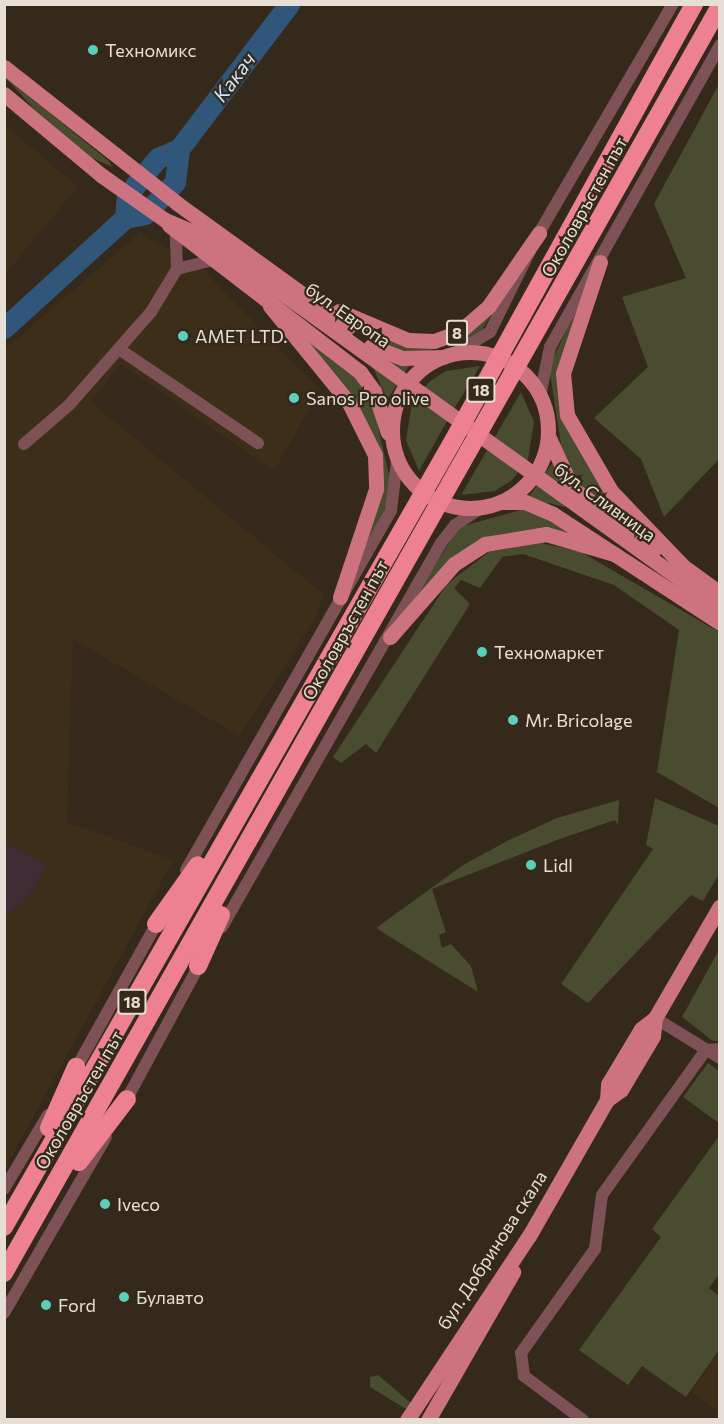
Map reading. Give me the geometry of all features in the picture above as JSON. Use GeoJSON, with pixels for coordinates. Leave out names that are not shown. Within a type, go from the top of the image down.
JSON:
{"type":"FeatureCollection","features":[{"type":"Feature","properties":{"kind":"highway","name":"Околовръстен път"},"geometry":{"type":"LineString","coordinates":[[9,1220],[694,4]]}},
{"type":"Feature","properties":{"kind":"highway","name":"Околовръстен път"},"geometry":{"type":"LineString","coordinates":[[4,1273],[259,828],[720,6]]}},
{"type":"Feature","properties":{"kind":"highway"},"geometry":{"type":"LineString","coordinates":[[156,924],[252,791]]}},
{"type":"Feature","properties":{"kind":"highway"},"geometry":{"type":"LineString","coordinates":[[198,966],[259,828]]}},
{"type":"Feature","properties":{"kind":"highway"},"geometry":{"type":"LineString","coordinates":[[9,1220],[76,1067]]}},
{"type":"Feature","properties":{"kind":"highway"},"geometry":{"type":"LineString","coordinates":[[33,1224],[127,1099]]}},
{"type":"Feature","properties":{"kind":"main road","name":"бул. Европа"},"geometry":{"type":"LineString","coordinates":[[4,67],[178,204],[384,354],[448,355]]}},
{"type":"Feature","properties":{"kind":"main road","name":"бул. Европа"},"geometry":{"type":"LineString","coordinates":[[4,94],[111,182],[165,220],[201,235],[471,429]]}},
{"type":"Feature","properties":{"kind":"main road","name":"бул. Европа"},"geometry":{"type":"LineString","coordinates":[[178,204],[201,235]]}},
{"type":"Feature","properties":{"kind":"main road","name":"бул. Европа"},"geometry":{"type":"LineString","coordinates":[[165,220],[177,235],[368,381],[395,455]]}},
{"type":"Feature","properties":{"kind":"main road","name":"8"},"geometry":{"type":"LineString","coordinates":[[307,296],[393,337],[434,340],[472,324],[539,233]]}},
{"type":"Feature","properties":{"kind":"main road"},"geometry":{"type":"LineString","coordinates":[[600,262],[563,373],[567,415],[611,492],[684,567]]}},
{"type":"Feature","properties":{"kind":"main road"},"geometry":{"type":"LineString","coordinates":[[270,306],[350,404],[375,455],[376,489],[340,597]]}},
{"type":"Feature","properties":{"kind":"main road"},"geometry":{"type":"LineString","coordinates":[[486,354],[528,379],[540,396],[548,435],[532,478],[502,502],[481,508],[455,507],[412,483],[395,455],[392,418],[399,395],[413,376],[448,355],[486,354]]}},
{"type":"Feature","properties":{"kind":"main road","name":"бул. Сливница"},"geometry":{"type":"LineString","coordinates":[[471,429],[719,608]]}},
{"type":"Feature","properties":{"kind":"main road","name":"бул. Сливница"},"geometry":{"type":"LineString","coordinates":[[548,435],[559,466],[577,493],[684,567],[719,608]]}},
{"type":"Feature","properties":{"kind":"main road","name":"бул. Сливница"},"geometry":{"type":"LineString","coordinates":[[502,502],[536,505],[614,554],[719,608]]}},
{"type":"Feature","properties":{"kind":"main road"},"geometry":{"type":"LineString","coordinates":[[390,637],[454,564],[485,544],[546,534],[614,554]]}},
{"type":"Feature","properties":{"kind":"main road","name":"бул. Добринова скала"},"geometry":{"type":"LineString","coordinates":[[407,1418],[529,1236],[607,1100],[621,1090],[642,1054],[655,1017],[720,906]]}},
{"type":"Feature","properties":{"kind":"main road"},"geometry":{"type":"LineString","coordinates":[[428,1419],[529,1236]]}},
{"type":"Feature","properties":{"kind":"street","name":"8"},"geometry":{"type":"LineString","coordinates":[[539,233],[673,4]]}},
{"type":"Feature","properties":{"kind":"street"},"geometry":{"type":"LineString","coordinates":[[540,396],[546,355],[720,45]]}},
{"type":"Feature","properties":{"kind":"street"},"geometry":{"type":"LineString","coordinates":[[448,355],[490,332],[539,233]]}},
{"type":"Feature","properties":{"kind":"street"},"geometry":{"type":"LineString","coordinates":[[24,444],[119,349],[177,269],[177,235]]}},
{"type":"Feature","properties":{"kind":"street"},"geometry":{"type":"LineString","coordinates":[[177,269],[212,260]]}},
{"type":"Feature","properties":{"kind":"street"},"geometry":{"type":"LineString","coordinates":[[119,349],[258,443]]}},
{"type":"Feature","properties":{"kind":"street","name":"Околовръстен път"},"geometry":{"type":"LineString","coordinates":[[5,1188],[391,511],[395,455]]}},
{"type":"Feature","properties":{"kind":"street"},"geometry":{"type":"LineString","coordinates":[[4,1313],[127,1099],[198,966],[390,637],[449,531],[481,508]]}},
{"type":"Feature","properties":{"kind":"street"},"geometry":{"type":"LineString","coordinates":[[655,1017],[720,1058]]}},
{"type":"Feature","properties":{"kind":"street"},"geometry":{"type":"LineString","coordinates":[[706,1050],[720,1050]]}},
{"type":"Feature","properties":{"kind":"street"},"geometry":{"type":"LineString","coordinates":[[583,1419],[524,1376],[522,1353],[595,1249],[602,1195],[706,1050]]}},
{"type":"Feature","properties":{"kind":"street"},"geometry":{"type":"LineString","coordinates":[[407,1418],[428,1419],[421,1396]]}},
{"type":"Feature","properties":{"kind":"shaded area"},"geometry":{"type":"Polygon","coordinates":[[[5,125],[78,187],[5,274],[5,125]]]}},
{"type":"Feature","properties":{"kind":"shaded area"},"geometry":{"type":"Polygon","coordinates":[[[140,233],[203,270],[320,390],[274,471],[121,364],[91,402],[324,595],[315,619],[239,736],[73,639],[67,822],[173,860],[5,1169],[5,917],[27,899],[46,864],[5,843],[5,349],[140,233]]]}},
{"type":"Feature","properties":{"kind":"shaded area"},"geometry":{"type":"Polygon","coordinates":[[[5,843],[47,864],[27,899],[5,917],[5,843]]]}},
{"type":"Feature","properties":{"kind":"shaded area"},"geometry":{"type":"Polygon","coordinates":[[[719,1353],[719,1412],[691,1392],[719,1353]]]}},
{"type":"Feature","properties":{"kind":"green space"},"geometry":{"type":"Polygon","coordinates":[[[4,76],[109,161],[112,167],[92,158],[33,108],[4,76]]]}},
{"type":"Feature","properties":{"kind":"green space"},"geometry":{"type":"Polygon","coordinates":[[[719,84],[719,459],[664,517],[641,459],[594,418],[648,367],[622,297],[686,278],[654,204],[719,84]]]}},
{"type":"Feature","properties":{"kind":"green space"},"geometry":{"type":"Polygon","coordinates":[[[499,301],[478,337],[412,355],[372,340],[360,328],[427,346],[499,301]]]}},
{"type":"Feature","properties":{"kind":"green space"},"geometry":{"type":"Polygon","coordinates":[[[577,308],[557,382],[634,523],[582,492],[563,457],[549,367],[577,308]]]}},
{"type":"Feature","properties":{"kind":"green space"},"geometry":{"type":"Polygon","coordinates":[[[305,337],[366,386],[375,413],[391,484],[389,501],[359,557],[379,449],[362,412],[305,337]]]}},
{"type":"Feature","properties":{"kind":"green space"},"geometry":{"type":"Polygon","coordinates":[[[382,355],[409,366],[387,400],[373,367],[382,355]]]}},
{"type":"Feature","properties":{"kind":"green space"},"geometry":{"type":"Polygon","coordinates":[[[480,366],[419,471],[406,440],[412,403],[429,382],[446,371],[480,366]]]}},
{"type":"Feature","properties":{"kind":"green space"},"geometry":{"type":"Polygon","coordinates":[[[521,392],[534,422],[528,459],[512,480],[495,491],[461,495],[521,392]]]}},
{"type":"Feature","properties":{"kind":"green space"},"geometry":{"type":"Polygon","coordinates":[[[553,462],[574,494],[564,507],[528,498],[553,462]]]}},
{"type":"Feature","properties":{"kind":"green space"},"geometry":{"type":"Polygon","coordinates":[[[524,509],[541,511],[570,534],[536,529],[491,537],[419,600],[418,593],[459,527],[524,509]]]}},
{"type":"Feature","properties":{"kind":"green space"},"geometry":{"type":"Polygon","coordinates":[[[541,543],[581,552],[719,632],[719,808],[657,772],[679,630],[614,585],[523,554],[502,557],[480,588],[461,580],[454,588],[470,604],[376,753],[366,744],[341,763],[333,757],[447,584],[489,552],[541,543]]]}},
{"type":"Feature","properties":{"kind":"green space"},"geometry":{"type":"Polygon","coordinates":[[[655,798],[719,826],[719,874],[703,901],[691,895],[588,1003],[561,984],[653,849],[646,845],[655,798]]]}},
{"type":"Feature","properties":{"kind":"green space"},"geometry":{"type":"Polygon","coordinates":[[[619,800],[618,825],[615,820],[432,889],[446,932],[439,935],[442,948],[451,944],[471,966],[478,992],[376,928],[463,865],[509,840],[557,818],[619,800]]]}},
{"type":"Feature","properties":{"kind":"green space"},"geometry":{"type":"Polygon","coordinates":[[[719,950],[719,1041],[713,1041],[682,1017],[719,950]]]}},
{"type":"Feature","properties":{"kind":"green space"},"geometry":{"type":"Polygon","coordinates":[[[708,1063],[719,1071],[719,1123],[683,1097],[708,1063]]]}},
{"type":"Feature","properties":{"kind":"green space"},"geometry":{"type":"Polygon","coordinates":[[[719,1136],[719,1274],[709,1288],[719,1296],[719,1350],[686,1397],[642,1366],[628,1385],[579,1350],[661,1237],[652,1229],[719,1136]]]}},
{"type":"Feature","properties":{"kind":"green space"},"geometry":{"type":"Polygon","coordinates":[[[378,1375],[411,1403],[406,1409],[370,1387],[370,1377],[378,1375]]]}},
{"type":"Feature","properties":{"kind":"waterway","name":"Какач"},"geometry":{"type":"LineString","coordinates":[[125,218],[127,197],[136,184],[158,158],[179,149],[289,4]]}},
{"type":"Feature","properties":{"kind":"waterway","name":"Какач"},"geometry":{"type":"LineString","coordinates":[[4,328],[125,218],[145,214],[175,182],[179,149]]}},
{"type":"Feature","properties":{"kind":"place","name":"Техномикс"},"geometry":{"type":"Point","coordinates":[93,50]}},
{"type":"Feature","properties":{"kind":"place","name":"AMET LTD."},"geometry":{"type":"Point","coordinates":[183,336]}},
{"type":"Feature","properties":{"kind":"place","name":"Sanos Pro olive"},"geometry":{"type":"Point","coordinates":[294,398]}},
{"type":"Feature","properties":{"kind":"place","name":"Техномаркет"},"geometry":{"type":"Point","coordinates":[482,652]}},
{"type":"Feature","properties":{"kind":"place","name":"Mr. Bricolage"},"geometry":{"type":"Point","coordinates":[513,720]}},
{"type":"Feature","properties":{"kind":"place","name":"Lidl"},"geometry":{"type":"Point","coordinates":[531,865]}},
{"type":"Feature","properties":{"kind":"place","name":"Iveco"},"geometry":{"type":"Point","coordinates":[105,1204]}},
{"type":"Feature","properties":{"kind":"place","name":"Булавто"},"geometry":{"type":"Point","coordinates":[124,1297]}},
{"type":"Feature","properties":{"kind":"place","name":"Ford"},"geometry":{"type":"Point","coordinates":[46,1305]}}]}
